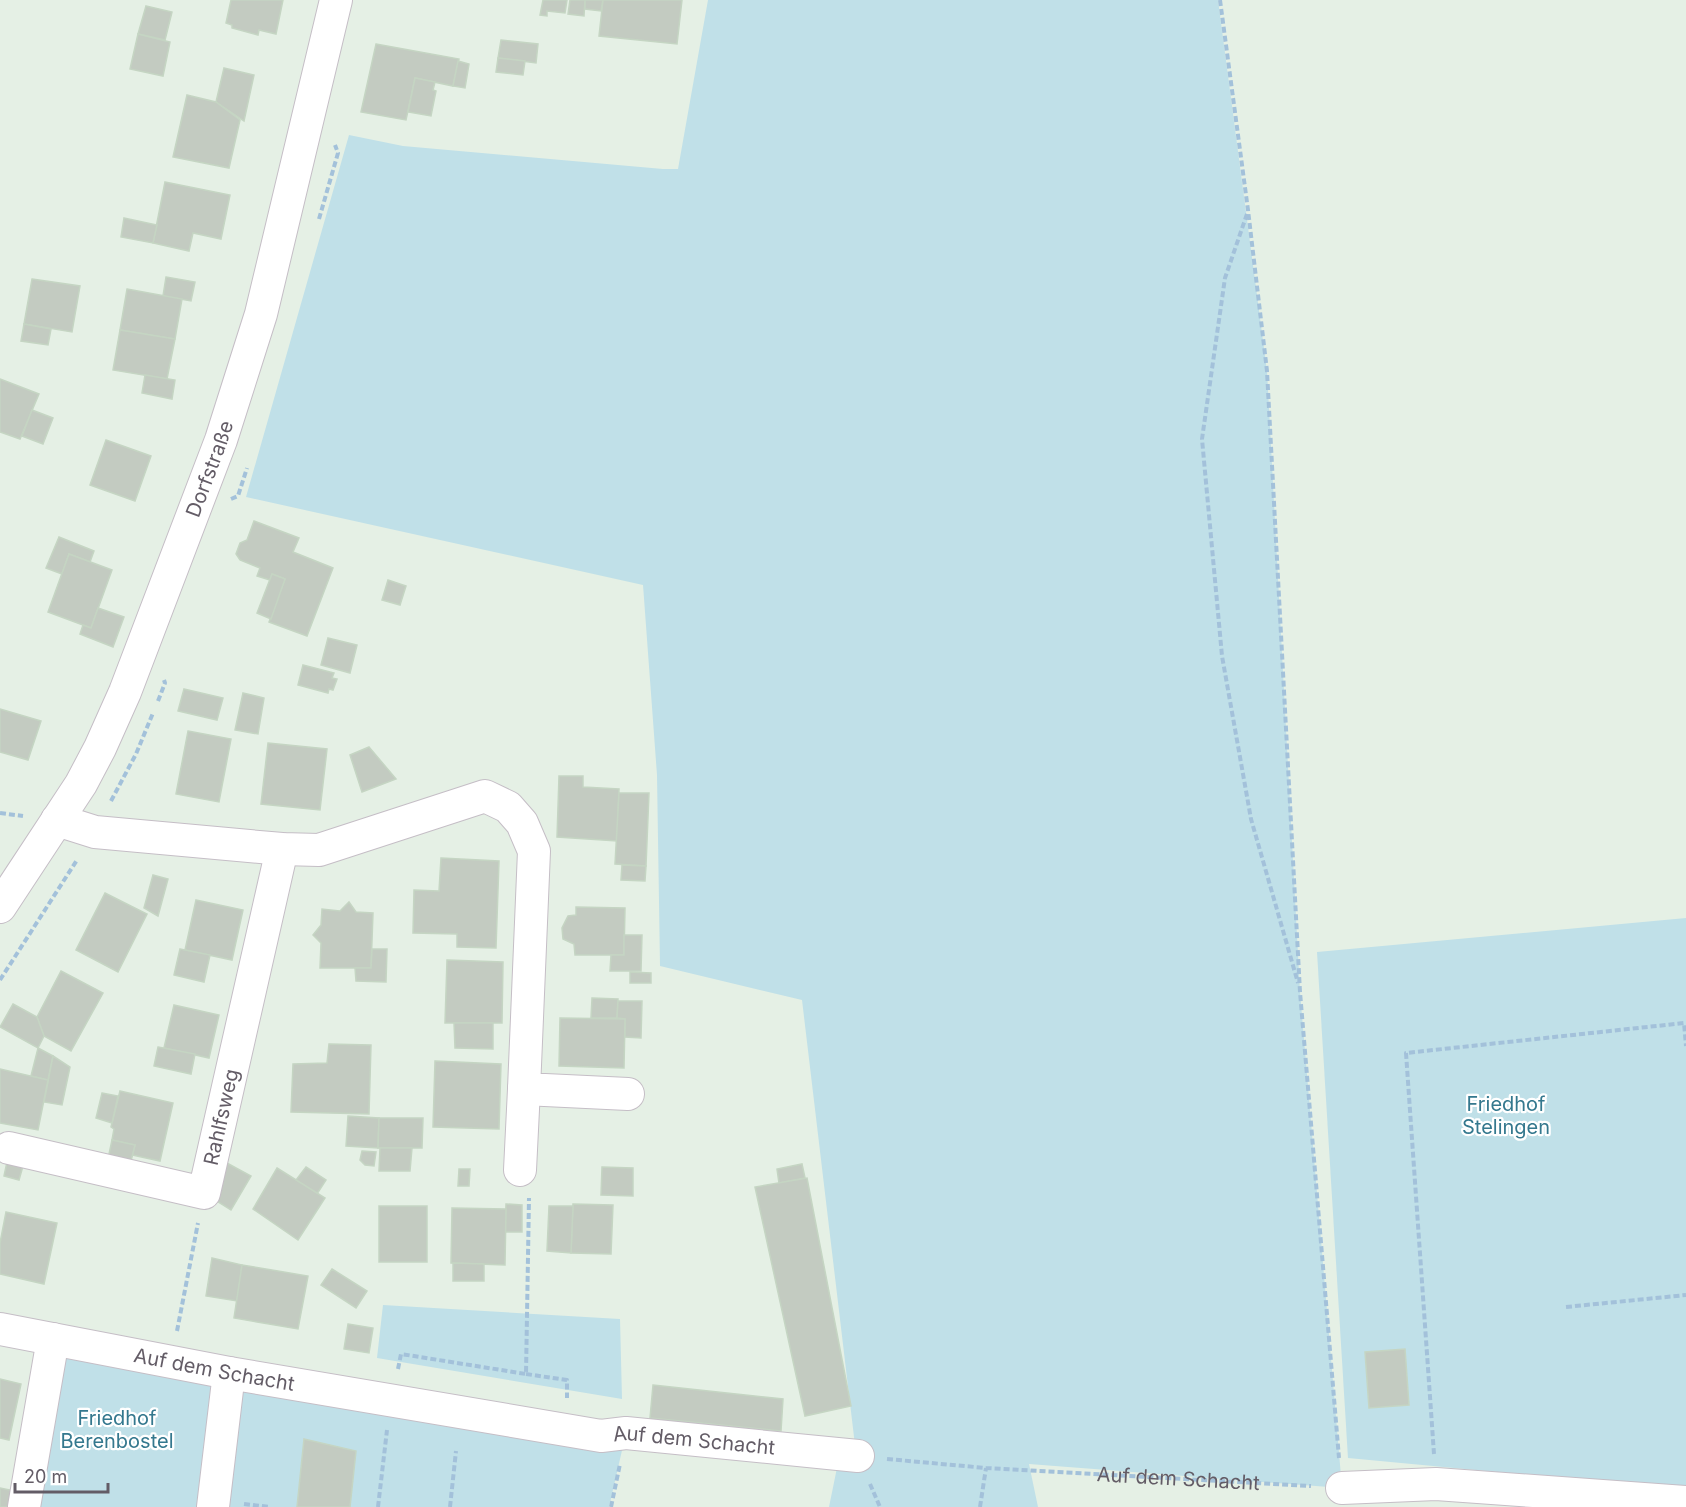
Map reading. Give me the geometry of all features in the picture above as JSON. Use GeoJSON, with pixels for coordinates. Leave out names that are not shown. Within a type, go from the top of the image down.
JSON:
{"type":"FeatureCollection","features":[{"type":"Feature","properties":{"kind":"street","name":"Dorfstraße"},"geometry":{"type":"LineString","coordinates":[[0,907],[81,784],[100,748],[125,692],[221,440],[261,314],[336,0]]}},
{"type":"Feature","properties":{"kind":"street"},"geometry":{"type":"LineString","coordinates":[[57,820],[94,832],[282,849],[319,850],[485,796],[508,807],[522,824],[534,851],[520,1170]]}},
{"type":"Feature","properties":{"kind":"street","name":"Rahlfsweg"},"geometry":{"type":"LineString","coordinates":[[9,1148],[204,1192],[282,849]]}},
{"type":"Feature","properties":{"kind":"street"},"geometry":{"type":"LineString","coordinates":[[524,1089],[628,1094]]}},
{"type":"Feature","properties":{"kind":"street","name":"Auf dem Schacht"},"geometry":{"type":"LineString","coordinates":[[0,1329],[177,1363],[601,1436],[626,1433],[858,1456]]}},
{"type":"Feature","properties":{"kind":"street"},"geometry":{"type":"LineString","coordinates":[[24,1507],[53,1339]]}},
{"type":"Feature","properties":{"kind":"street"},"geometry":{"type":"LineString","coordinates":[[213,1507],[229,1372]]}},
{"type":"Feature","properties":{"kind":"street"},"geometry":{"type":"LineString","coordinates":[[1342,1488],[1436,1484],[1686,1502]]}},
{"type":"Feature","properties":{"kind":"path"},"geometry":{"type":"LineString","coordinates":[[1221,0],[1267,371],[1300,992],[1342,1488]]}},
{"type":"Feature","properties":{"kind":"path"},"geometry":{"type":"LineString","coordinates":[[1248,210],[1225,278],[1202,439],[1222,656],[1251,819],[1300,992]]}},
{"type":"Feature","properties":{"kind":"path"},"geometry":{"type":"LineString","coordinates":[[1436,1484],[1422,1309],[1406,1053],[1684,1023],[1686,1046]]}},
{"type":"Feature","properties":{"kind":"path"},"geometry":{"type":"LineString","coordinates":[[520,1170],[529,1189],[526,1374]]}},
{"type":"Feature","properties":{"kind":"path"},"geometry":{"type":"LineString","coordinates":[[177,1363],[181,1341],[177,1332],[204,1192]]}},
{"type":"Feature","properties":{"kind":"path"},"geometry":{"type":"LineString","coordinates":[[1566,1307],[1686,1295]]}},
{"type":"Feature","properties":{"kind":"path"},"geometry":{"type":"LineString","coordinates":[[378,1507],[400,1354],[567,1380],[567,1402]]}},
{"type":"Feature","properties":{"kind":"path"},"geometry":{"type":"LineString","coordinates":[[610,1507],[626,1433]]}},
{"type":"Feature","properties":{"kind":"path"},"geometry":{"type":"LineString","coordinates":[[450,1507],[456,1451]]}},
{"type":"Feature","properties":{"kind":"path","name":"Auf dem Schacht"},"geometry":{"type":"LineString","coordinates":[[858,1456],[986,1468],[1342,1488]]}},
{"type":"Feature","properties":{"kind":"path"},"geometry":{"type":"LineString","coordinates":[[980,1507],[986,1468]]}},
{"type":"Feature","properties":{"kind":"green space"},"geometry":{"type":"Polygon","coordinates":[[[708,0],[1218,0],[1267,371],[1300,992],[1342,1488],[1029,1464],[1038,1507],[829,1507],[840,1453],[857,1462],[802,1000],[660,966],[657,775],[643,585],[246,497],[349,135],[403,146],[678,169],[708,0]]]}},
{"type":"Feature","properties":{"kind":"green space","name":"Friedhof Stelingen"},"geometry":{"type":"Polygon","coordinates":[[[1686,918],[1686,1490],[1348,1458],[1317,952],[1686,918]]]}},
{"type":"Feature","properties":{"kind":"green space"},"geometry":{"type":"Polygon","coordinates":[[[383,1305],[620,1319],[622,1399],[377,1358],[383,1305]]]}},
{"type":"Feature","properties":{"kind":"green space","name":"Friedhof Berenbostel"},"geometry":{"type":"Polygon","coordinates":[[[53,1339],[626,1433],[609,1507],[27,1507],[53,1339]]]}},
{"type":"Feature","properties":{"kind":"building"},"geometry":{"type":"Polygon","coordinates":[[[231,0],[283,0],[276,34],[259,30],[258,35],[232,28],[232,25],[226,23],[231,0]]]}},
{"type":"Feature","properties":{"kind":"building"},"geometry":{"type":"Polygon","coordinates":[[[543,0],[567,0],[565,13],[547,11],[547,16],[540,15],[543,0]]]}},
{"type":"Feature","properties":{"kind":"building"},"geometry":{"type":"Polygon","coordinates":[[[570,0],[585,0],[584,16],[568,14],[570,0]]]}},
{"type":"Feature","properties":{"kind":"building"},"geometry":{"type":"Polygon","coordinates":[[[585,0],[603,0],[601,11],[585,9],[585,0]]]}},
{"type":"Feature","properties":{"kind":"building"},"geometry":{"type":"Polygon","coordinates":[[[603,0],[682,0],[677,44],[599,36],[603,0]]]}},
{"type":"Feature","properties":{"kind":"building"},"geometry":{"type":"Polygon","coordinates":[[[146,6],[172,12],[165,40],[138,34],[146,6]]]}},
{"type":"Feature","properties":{"kind":"building"},"geometry":{"type":"Polygon","coordinates":[[[138,34],[170,42],[163,76],[130,69],[138,34]]]}},
{"type":"Feature","properties":{"kind":"building"},"geometry":{"type":"Polygon","coordinates":[[[501,40],[538,44],[536,63],[498,58],[501,40]]]}},
{"type":"Feature","properties":{"kind":"building"},"geometry":{"type":"Polygon","coordinates":[[[376,44],[459,59],[453,86],[415,78],[406,120],[361,112],[376,44]]]}},
{"type":"Feature","properties":{"kind":"building"},"geometry":{"type":"Polygon","coordinates":[[[498,58],[525,61],[523,75],[496,72],[498,58]]]}},
{"type":"Feature","properties":{"kind":"building"},"geometry":{"type":"Polygon","coordinates":[[[458,61],[469,64],[465,88],[453,86],[458,61]]]}},
{"type":"Feature","properties":{"kind":"building"},"geometry":{"type":"Polygon","coordinates":[[[224,68],[254,75],[244,121],[216,102],[224,68]]]}},
{"type":"Feature","properties":{"kind":"building"},"geometry":{"type":"Polygon","coordinates":[[[415,78],[435,82],[433,90],[436,91],[431,116],[408,112],[415,78]]]}},
{"type":"Feature","properties":{"kind":"building"},"geometry":{"type":"Polygon","coordinates":[[[187,95],[216,102],[240,120],[229,168],[173,157],[187,95]]]}},
{"type":"Feature","properties":{"kind":"building"},"geometry":{"type":"Polygon","coordinates":[[[165,182],[230,195],[221,239],[193,233],[189,251],[153,243],[165,182]]]}},
{"type":"Feature","properties":{"kind":"building"},"geometry":{"type":"Polygon","coordinates":[[[124,218],[157,225],[153,243],[121,237],[124,218]]]}},
{"type":"Feature","properties":{"kind":"building"},"geometry":{"type":"Polygon","coordinates":[[[166,277],[195,282],[191,301],[163,296],[166,277]]]}},
{"type":"Feature","properties":{"kind":"building"},"geometry":{"type":"Polygon","coordinates":[[[32,279],[80,286],[72,332],[24,324],[32,279]]]}},
{"type":"Feature","properties":{"kind":"building"},"geometry":{"type":"Polygon","coordinates":[[[127,289],[182,299],[175,339],[120,330],[127,289]]]}},
{"type":"Feature","properties":{"kind":"building"},"geometry":{"type":"Polygon","coordinates":[[[24,324],[51,329],[48,345],[21,341],[24,324]]]}},
{"type":"Feature","properties":{"kind":"building"},"geometry":{"type":"Polygon","coordinates":[[[120,330],[175,339],[167,379],[113,370],[120,330]]]}},
{"type":"Feature","properties":{"kind":"building"},"geometry":{"type":"Polygon","coordinates":[[[145,375],[175,380],[172,399],[142,393],[145,375]]]}},
{"type":"Feature","properties":{"kind":"building"},"geometry":{"type":"Polygon","coordinates":[[[0,379],[39,394],[20,439],[0,432],[0,379]]]}},
{"type":"Feature","properties":{"kind":"building"},"geometry":{"type":"Polygon","coordinates":[[[32,410],[53,418],[43,444],[22,436],[32,410]]]}},
{"type":"Feature","properties":{"kind":"building"},"geometry":{"type":"Polygon","coordinates":[[[106,440],[151,456],[135,501],[90,485],[106,440]]]}},
{"type":"Feature","properties":{"kind":"building"},"geometry":{"type":"Polygon","coordinates":[[[254,521],[299,538],[293,552],[333,568],[307,636],[269,622],[285,579],[272,574],[270,580],[257,576],[260,568],[240,560],[236,554],[240,543],[247,540],[254,521]]]}},
{"type":"Feature","properties":{"kind":"building"},"geometry":{"type":"Polygon","coordinates":[[[59,537],[94,551],[90,562],[69,554],[62,574],[46,568],[59,537]]]}},
{"type":"Feature","properties":{"kind":"building"},"geometry":{"type":"Polygon","coordinates":[[[69,554],[112,570],[91,628],[48,612],[69,554]]]}},
{"type":"Feature","properties":{"kind":"building"},"geometry":{"type":"Polygon","coordinates":[[[272,574],[285,579],[271,619],[257,613],[272,574]]]}},
{"type":"Feature","properties":{"kind":"building"},"geometry":{"type":"Polygon","coordinates":[[[388,580],[406,586],[400,605],[382,600],[388,580]]]}},
{"type":"Feature","properties":{"kind":"building"},"geometry":{"type":"Polygon","coordinates":[[[98,608],[124,617],[113,647],[80,634],[83,625],[91,628],[98,608]]]}},
{"type":"Feature","properties":{"kind":"building"},"geometry":{"type":"Polygon","coordinates":[[[328,638],[357,645],[350,673],[321,665],[328,638]]]}},
{"type":"Feature","properties":{"kind":"building"},"geometry":{"type":"Polygon","coordinates":[[[303,665],[334,673],[332,678],[337,679],[333,690],[329,689],[328,693],[298,685],[303,665]]]}},
{"type":"Feature","properties":{"kind":"building"},"geometry":{"type":"Polygon","coordinates":[[[184,689],[223,698],[217,720],[178,711],[184,689]]]}},
{"type":"Feature","properties":{"kind":"building"},"geometry":{"type":"Polygon","coordinates":[[[243,693],[264,698],[258,734],[235,730],[243,693]]]}},
{"type":"Feature","properties":{"kind":"building"},"geometry":{"type":"Polygon","coordinates":[[[0,709],[41,721],[28,760],[0,752],[0,709]]]}},
{"type":"Feature","properties":{"kind":"building"},"geometry":{"type":"Polygon","coordinates":[[[188,731],[231,739],[219,802],[176,794],[188,731]]]}},
{"type":"Feature","properties":{"kind":"building"},"geometry":{"type":"Polygon","coordinates":[[[268,743],[327,749],[320,810],[261,804],[268,743]]]}},
{"type":"Feature","properties":{"kind":"building"},"geometry":{"type":"Polygon","coordinates":[[[369,747],[396,779],[362,792],[350,755],[369,747]]]}},
{"type":"Feature","properties":{"kind":"building"},"geometry":{"type":"Polygon","coordinates":[[[559,776],[583,776],[583,787],[619,789],[617,841],[557,837],[559,776]]]}},
{"type":"Feature","properties":{"kind":"building"},"geometry":{"type":"Polygon","coordinates":[[[619,793],[649,793],[646,866],[615,864],[619,793]]]}},
{"type":"Feature","properties":{"kind":"building"},"geometry":{"type":"Polygon","coordinates":[[[441,858],[499,861],[496,948],[457,947],[457,934],[413,933],[414,890],[439,891],[441,858]]]}},
{"type":"Feature","properties":{"kind":"building"},"geometry":{"type":"Polygon","coordinates":[[[622,865],[646,866],[645,881],[621,880],[622,865]]]}},
{"type":"Feature","properties":{"kind":"building"},"geometry":{"type":"Polygon","coordinates":[[[153,875],[168,879],[158,916],[144,908],[153,875]]]}},
{"type":"Feature","properties":{"kind":"building"},"geometry":{"type":"Polygon","coordinates":[[[105,893],[147,914],[118,972],[76,950],[105,893]]]}},
{"type":"Feature","properties":{"kind":"building"},"geometry":{"type":"Polygon","coordinates":[[[196,900],[243,910],[232,960],[185,950],[196,900]]]}},
{"type":"Feature","properties":{"kind":"building"},"geometry":{"type":"Polygon","coordinates":[[[349,902],[356,912],[373,913],[371,968],[320,968],[321,943],[313,935],[321,925],[322,909],[340,911],[349,902]]]}},
{"type":"Feature","properties":{"kind":"building"},"geometry":{"type":"Polygon","coordinates":[[[576,907],[625,908],[624,955],[575,955],[574,944],[563,939],[562,928],[568,916],[576,915],[576,907]]]}},
{"type":"Feature","properties":{"kind":"building"},"geometry":{"type":"Polygon","coordinates":[[[624,935],[642,935],[641,971],[610,971],[611,955],[624,955],[624,935]]]}},
{"type":"Feature","properties":{"kind":"building"},"geometry":{"type":"Polygon","coordinates":[[[180,949],[210,955],[204,982],[174,975],[180,949]]]}},
{"type":"Feature","properties":{"kind":"building"},"geometry":{"type":"Polygon","coordinates":[[[372,949],[387,949],[386,982],[356,981],[355,968],[371,968],[372,949]]]}},
{"type":"Feature","properties":{"kind":"building"},"geometry":{"type":"Polygon","coordinates":[[[447,960],[503,962],[502,1023],[445,1023],[447,960]]]}},
{"type":"Feature","properties":{"kind":"building"},"geometry":{"type":"Polygon","coordinates":[[[61,971],[103,993],[71,1051],[44,1036],[37,1017],[61,971]]]}},
{"type":"Feature","properties":{"kind":"building"},"geometry":{"type":"Polygon","coordinates":[[[630,972],[651,973],[651,983],[630,983],[630,972]]]}},
{"type":"Feature","properties":{"kind":"building"},"geometry":{"type":"Polygon","coordinates":[[[592,998],[618,999],[617,1018],[591,1018],[592,998]]]}},
{"type":"Feature","properties":{"kind":"building"},"geometry":{"type":"Polygon","coordinates":[[[618,1001],[642,1001],[641,1038],[625,1037],[625,1019],[617,1018],[618,1001]]]}},
{"type":"Feature","properties":{"kind":"building"},"geometry":{"type":"Polygon","coordinates":[[[13,1004],[37,1017],[44,1036],[38,1048],[0,1027],[13,1004]]]}},
{"type":"Feature","properties":{"kind":"building"},"geometry":{"type":"Polygon","coordinates":[[[174,1005],[219,1015],[209,1058],[164,1048],[174,1005]]]}},
{"type":"Feature","properties":{"kind":"building"},"geometry":{"type":"Polygon","coordinates":[[[560,1018],[625,1019],[624,1068],[559,1066],[560,1018]]]}},
{"type":"Feature","properties":{"kind":"building"},"geometry":{"type":"Polygon","coordinates":[[[454,1023],[493,1023],[493,1049],[455,1048],[454,1023]]]}},
{"type":"Feature","properties":{"kind":"building"},"geometry":{"type":"Polygon","coordinates":[[[329,1044],[371,1045],[369,1114],[291,1112],[293,1064],[327,1063],[329,1044]]]}},
{"type":"Feature","properties":{"kind":"building"},"geometry":{"type":"Polygon","coordinates":[[[158,1047],[195,1054],[191,1074],[154,1066],[158,1047]]]}},
{"type":"Feature","properties":{"kind":"building"},"geometry":{"type":"Polygon","coordinates":[[[38,1048],[53,1056],[48,1080],[31,1076],[38,1048]]]}},
{"type":"Feature","properties":{"kind":"building"},"geometry":{"type":"Polygon","coordinates":[[[53,1056],[70,1067],[62,1105],[44,1102],[53,1056]]]}},
{"type":"Feature","properties":{"kind":"building"},"geometry":{"type":"Polygon","coordinates":[[[435,1061],[501,1064],[499,1129],[433,1127],[435,1061]]]}},
{"type":"Feature","properties":{"kind":"building"},"geometry":{"type":"Polygon","coordinates":[[[0,1069],[48,1080],[38,1130],[0,1123],[0,1069]]]}},
{"type":"Feature","properties":{"kind":"building"},"geometry":{"type":"Polygon","coordinates":[[[120,1091],[173,1103],[160,1161],[132,1155],[135,1145],[112,1140],[114,1129],[111,1127],[120,1091]]]}},
{"type":"Feature","properties":{"kind":"building"},"geometry":{"type":"Polygon","coordinates":[[[102,1093],[118,1096],[112,1123],[96,1118],[102,1093]]]}},
{"type":"Feature","properties":{"kind":"building"},"geometry":{"type":"Polygon","coordinates":[[[348,1116],[379,1118],[378,1148],[346,1146],[348,1116]]]}},
{"type":"Feature","properties":{"kind":"building"},"geometry":{"type":"Polygon","coordinates":[[[379,1118],[423,1118],[422,1148],[378,1148],[379,1118]]]}},
{"type":"Feature","properties":{"kind":"building"},"geometry":{"type":"Polygon","coordinates":[[[112,1140],[135,1145],[130,1165],[108,1159],[112,1140]]]}},
{"type":"Feature","properties":{"kind":"building"},"geometry":{"type":"Polygon","coordinates":[[[380,1148],[412,1148],[410,1171],[379,1171],[380,1148]]]}},
{"type":"Feature","properties":{"kind":"building"},"geometry":{"type":"Polygon","coordinates":[[[362,1151],[376,1152],[374,1166],[365,1165],[360,1160],[362,1151]]]}},
{"type":"Feature","properties":{"kind":"building"},"geometry":{"type":"Polygon","coordinates":[[[7,1162],[23,1166],[19,1180],[4,1176],[7,1162]]]}},
{"type":"Feature","properties":{"kind":"building"},"geometry":{"type":"Polygon","coordinates":[[[225,1162],[251,1176],[231,1210],[215,1200],[225,1162]]]}},
{"type":"Feature","properties":{"kind":"building"},"geometry":{"type":"Polygon","coordinates":[[[802,1164],[805,1178],[779,1183],[777,1169],[802,1164]]]}},
{"type":"Feature","properties":{"kind":"building"},"geometry":{"type":"Polygon","coordinates":[[[306,1167],[326,1180],[317,1194],[296,1180],[306,1167]]]}},
{"type":"Feature","properties":{"kind":"building"},"geometry":{"type":"Polygon","coordinates":[[[602,1167],[633,1168],[633,1196],[601,1195],[602,1167]]]}},
{"type":"Feature","properties":{"kind":"building"},"geometry":{"type":"Polygon","coordinates":[[[277,1168],[325,1198],[298,1240],[253,1209],[277,1168]]]}},
{"type":"Feature","properties":{"kind":"building"},"geometry":{"type":"Polygon","coordinates":[[[459,1169],[470,1169],[469,1186],[458,1186],[459,1169]]]}},
{"type":"Feature","properties":{"kind":"building"},"geometry":{"type":"Polygon","coordinates":[[[807,1178],[851,1406],[805,1416],[755,1187],[807,1178]]]}},
{"type":"Feature","properties":{"kind":"building"},"geometry":{"type":"Polygon","coordinates":[[[506,1204],[522,1205],[522,1232],[505,1232],[506,1204]]]}},
{"type":"Feature","properties":{"kind":"building"},"geometry":{"type":"Polygon","coordinates":[[[573,1204],[613,1205],[611,1254],[571,1253],[573,1204]]]}},
{"type":"Feature","properties":{"kind":"building"},"geometry":{"type":"Polygon","coordinates":[[[379,1206],[427,1206],[427,1262],[379,1262],[379,1206]]]}},
{"type":"Feature","properties":{"kind":"building"},"geometry":{"type":"Polygon","coordinates":[[[549,1206],[573,1206],[571,1253],[547,1251],[549,1206]]]}},
{"type":"Feature","properties":{"kind":"building"},"geometry":{"type":"Polygon","coordinates":[[[452,1208],[506,1209],[505,1265],[451,1263],[452,1208]]]}},
{"type":"Feature","properties":{"kind":"building"},"geometry":{"type":"Polygon","coordinates":[[[6,1212],[57,1223],[44,1284],[0,1274],[0,1243],[6,1212]]]}},
{"type":"Feature","properties":{"kind":"building"},"geometry":{"type":"Polygon","coordinates":[[[212,1258],[242,1265],[237,1301],[206,1296],[212,1258]]]}},
{"type":"Feature","properties":{"kind":"building"},"geometry":{"type":"Polygon","coordinates":[[[453,1263],[484,1264],[484,1281],[453,1281],[453,1263]]]}},
{"type":"Feature","properties":{"kind":"building"},"geometry":{"type":"Polygon","coordinates":[[[242,1265],[308,1276],[298,1329],[234,1318],[242,1265]]]}},
{"type":"Feature","properties":{"kind":"building"},"geometry":{"type":"Polygon","coordinates":[[[332,1269],[367,1291],[356,1308],[321,1285],[332,1269]]]}},
{"type":"Feature","properties":{"kind":"building"},"geometry":{"type":"Polygon","coordinates":[[[348,1324],[373,1328],[369,1353],[344,1349],[348,1324]]]}},
{"type":"Feature","properties":{"kind":"building"},"geometry":{"type":"Polygon","coordinates":[[[1405,1349],[1409,1405],[1369,1408],[1365,1352],[1405,1349]]]}},
{"type":"Feature","properties":{"kind":"building"},"geometry":{"type":"Polygon","coordinates":[[[0,1379],[21,1384],[9,1440],[0,1438],[0,1379]]]}},
{"type":"Feature","properties":{"kind":"building"},"geometry":{"type":"Polygon","coordinates":[[[653,1385],[783,1399],[781,1431],[650,1418],[653,1385]]]}},
{"type":"Feature","properties":{"kind":"building"},"geometry":{"type":"Polygon","coordinates":[[[304,1439],[356,1451],[350,1507],[297,1507],[304,1439]]]}},
{"type":"Feature","properties":{"kind":"building"},"geometry":{"type":"Polygon","coordinates":[[[0,1488],[15,1491],[12,1507],[0,1507],[0,1488]]]}}]}
